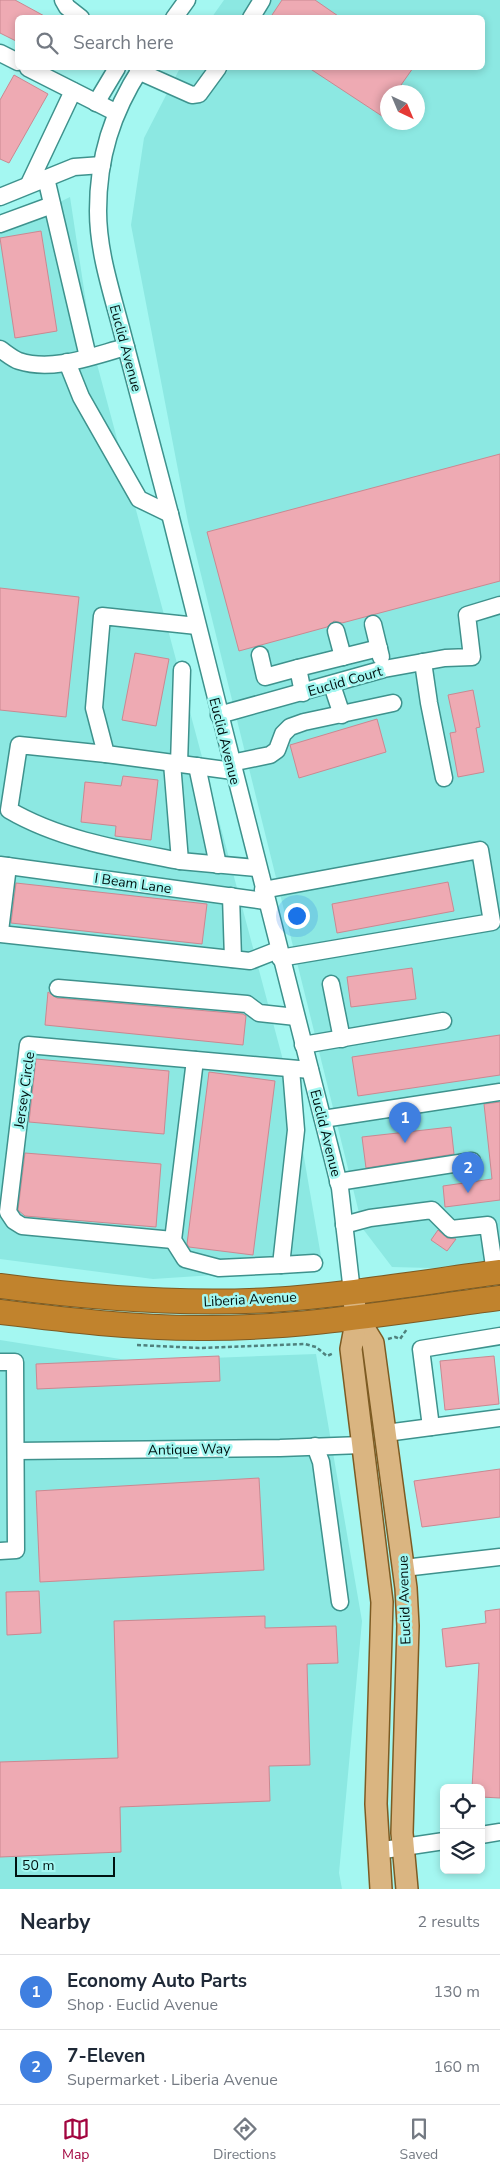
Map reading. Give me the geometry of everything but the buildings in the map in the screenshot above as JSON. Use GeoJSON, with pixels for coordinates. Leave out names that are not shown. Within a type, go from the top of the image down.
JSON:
{"type":"FeatureCollection","features":[{"type":"Feature","properties":{"kind":"highway","name":"Liberia Avenue"},"geometry":{"type":"LineString","coordinates":[[0,1286],[136,1301],[272,1300],[352,1292],[497,1272]]}},
{"type":"Feature","properties":{"kind":"highway","name":"Liberia Avenue"},"geometry":{"type":"LineString","coordinates":[[0,1312],[89,1323],[199,1328],[304,1323],[500,1298]]}},
{"type":"Feature","properties":{"kind":"main road","name":"Euclid Avenue"},"geometry":{"type":"LineString","coordinates":[[352,1292],[357,1317],[373,1343],[404,1568],[408,1626],[403,1847],[407,1889]]}},
{"type":"Feature","properties":{"kind":"main road","name":"Euclid Avenue"},"geometry":{"type":"LineString","coordinates":[[357,1317],[351,1349],[382,1602],[376,1804],[377,1851],[381,1889]]}},
{"type":"Feature","properties":{"kind":"street"},"geometry":{"type":"LineString","coordinates":[[63,0],[67,7],[77,15]]}},
{"type":"Feature","properties":{"kind":"street"},"geometry":{"type":"LineString","coordinates":[[176,15],[186,0]]}},
{"type":"Feature","properties":{"kind":"street"},"geometry":{"type":"LineString","coordinates":[[253,15],[262,0]]}},
{"type":"Feature","properties":{"kind":"street"},"geometry":{"type":"LineString","coordinates":[[0,53],[15,60]]}},
{"type":"Feature","properties":{"kind":"street"},"geometry":{"type":"LineString","coordinates":[[32,70],[115,112]]}},
{"type":"Feature","properties":{"kind":"street"},"geometry":{"type":"LineString","coordinates":[[96,103],[116,70]]}},
{"type":"Feature","properties":{"kind":"street","name":"Euclid Avenue"},"geometry":{"type":"LineString","coordinates":[[139,70],[115,112],[107,136],[102,165],[98,212],[99,236],[264,896],[338,1182],[352,1292]]}},
{"type":"Feature","properties":{"kind":"street"},"geometry":{"type":"LineString","coordinates":[[142,70],[192,95],[199,94],[217,70]]}},
{"type":"Feature","properties":{"kind":"street"},"geometry":{"type":"LineString","coordinates":[[29,184],[73,91]]}},
{"type":"Feature","properties":{"kind":"street"},"geometry":{"type":"LineString","coordinates":[[0,197],[74,167],[102,165]]}},
{"type":"Feature","properties":{"kind":"street"},"geometry":{"type":"LineString","coordinates":[[46,178],[88,357]]}},
{"type":"Feature","properties":{"kind":"street"},"geometry":{"type":"LineString","coordinates":[[0,224],[52,205]]}},
{"type":"Feature","properties":{"kind":"street"},"geometry":{"type":"LineString","coordinates":[[0,348],[18,361],[43,366],[126,347]]}},
{"type":"Feature","properties":{"kind":"street"},"geometry":{"type":"LineString","coordinates":[[67,362],[82,396],[139,499],[170,514]]}},
{"type":"Feature","properties":{"kind":"street","name":"Euclid Court"},"geometry":{"type":"LineString","coordinates":[[219,714],[332,685],[384,669],[445,658],[472,657],[467,615],[500,605]]}},
{"type":"Feature","properties":{"kind":"street"},"geometry":{"type":"LineString","coordinates":[[106,754],[94,708],[102,616],[197,626]]}},
{"type":"Feature","properties":{"kind":"street"},"geometry":{"type":"LineString","coordinates":[[373,624],[384,669]]}},
{"type":"Feature","properties":{"kind":"street"},"geometry":{"type":"LineString","coordinates":[[336,631],[343,657]]}},
{"type":"Feature","properties":{"kind":"street"},"geometry":{"type":"LineString","coordinates":[[260,654],[265,677],[379,648]]}},
{"type":"Feature","properties":{"kind":"street"},"geometry":{"type":"LineString","coordinates":[[423,662],[444,778]]}},
{"type":"Feature","properties":{"kind":"street"},"geometry":{"type":"LineString","coordinates":[[298,668],[303,692]]}},
{"type":"Feature","properties":{"kind":"street"},"geometry":{"type":"LineString","coordinates":[[180,861],[176,763],[182,670]]}},
{"type":"Feature","properties":{"kind":"street"},"geometry":{"type":"LineString","coordinates":[[332,685],[342,715]]}},
{"type":"Feature","properties":{"kind":"street"},"geometry":{"type":"LineString","coordinates":[[258,868],[180,861],[120,849],[63,834],[27,821],[9,810],[19,745],[197,766],[232,767],[270,755],[278,750],[283,734],[290,727],[304,722],[393,703]]}},
{"type":"Feature","properties":{"kind":"street"},"geometry":{"type":"LineString","coordinates":[[197,766],[218,864]]}},
{"type":"Feature","properties":{"kind":"street","name":"I Beam Lane"},"geometry":{"type":"LineString","coordinates":[[4,866],[231,896],[264,896],[480,850],[492,922],[279,954]]}},
{"type":"Feature","properties":{"kind":"street"},"geometry":{"type":"LineString","coordinates":[[4,866],[0,933],[250,961],[279,954]]}},
{"type":"Feature","properties":{"kind":"street"},"geometry":{"type":"LineString","coordinates":[[231,896],[233,959]]}},
{"type":"Feature","properties":{"kind":"street"},"geometry":{"type":"LineString","coordinates":[[331,984],[342,1038]]}},
{"type":"Feature","properties":{"kind":"street"},"geometry":{"type":"LineString","coordinates":[[58,988],[247,1004],[259,1013],[296,1017]]}},
{"type":"Feature","properties":{"kind":"street"},"geometry":{"type":"LineString","coordinates":[[303,1045],[443,1021]]}},
{"type":"Feature","properties":{"kind":"street","name":"Jersey Circle"},"geometry":{"type":"LineString","coordinates":[[173,1240],[22,1226],[14,1221],[8,1212],[28,1045],[310,1070]]}},
{"type":"Feature","properties":{"kind":"street"},"geometry":{"type":"LineString","coordinates":[[195,1060],[173,1240],[185,1259],[220,1268],[314,1263]]}},
{"type":"Feature","properties":{"kind":"street"},"geometry":{"type":"LineString","coordinates":[[281,1265],[296,1130],[291,1069]]}},
{"type":"Feature","properties":{"kind":"street"},"geometry":{"type":"LineString","coordinates":[[322,1119],[500,1092]]}},
{"type":"Feature","properties":{"kind":"street"},"geometry":{"type":"LineString","coordinates":[[338,1182],[472,1161]]}},
{"type":"Feature","properties":{"kind":"street"},"geometry":{"type":"LineString","coordinates":[[344,1225],[370,1218],[432,1210],[451,1229],[488,1225],[497,1272]]}},
{"type":"Feature","properties":{"kind":"street"},"geometry":{"type":"LineString","coordinates":[[431,1427],[421,1349],[500,1336]]}},
{"type":"Feature","properties":{"kind":"street"},"geometry":{"type":"LineString","coordinates":[[0,1362],[14,1362],[16,1451],[16,1550],[0,1551]]}},
{"type":"Feature","properties":{"kind":"street"},"geometry":{"type":"LineString","coordinates":[[386,1433],[500,1418]]}},
{"type":"Feature","properties":{"kind":"street","name":"Antique Way"},"geometry":{"type":"LineString","coordinates":[[16,1451],[280,1448],[362,1445]]}},
{"type":"Feature","properties":{"kind":"street"},"geometry":{"type":"LineString","coordinates":[[315,1446],[321,1462],[340,1602]]}},
{"type":"Feature","properties":{"kind":"street"},"geometry":{"type":"LineString","coordinates":[[404,1568],[500,1557]]}},
{"type":"Feature","properties":{"kind":"street"},"geometry":{"type":"LineString","coordinates":[[485,1834],[500,1832]]}},
{"type":"Feature","properties":{"kind":"street"},"geometry":{"type":"LineString","coordinates":[[377,1851],[440,1842]]}},
{"type":"Feature","properties":{"kind":"path"},"geometry":{"type":"LineString","coordinates":[[395,1337],[400,1339]]}},
{"type":"Feature","properties":{"kind":"shaded area"},"geometry":{"type":"Polygon","coordinates":[[[224,0],[500,0],[500,1265],[470,1269],[392,1267],[363,1229],[188,522],[131,225],[144,138],[179,70],[485,70],[485,15],[213,15],[224,0]]]}},
{"type":"Feature","properties":{"kind":"shaded area"},"geometry":{"type":"Polygon","coordinates":[[[70,197],[93,349],[295,1105],[323,1268],[153,1279],[0,1259],[0,231],[70,197]]]}},
{"type":"Feature","properties":{"kind":"shaded area"},"geometry":{"type":"Polygon","coordinates":[[[0,1340],[133,1361],[316,1354],[362,1621],[339,1873],[342,1889],[0,1889],[0,1340]]]}},
{"type":"Feature","properties":{"kind":"place","name":"Economy Auto Parts"},"geometry":{"type":"Point","coordinates":[405,1143]}},
{"type":"Feature","properties":{"kind":"place","name":"7-Eleven"},"geometry":{"type":"Point","coordinates":[468,1193]}}]}
